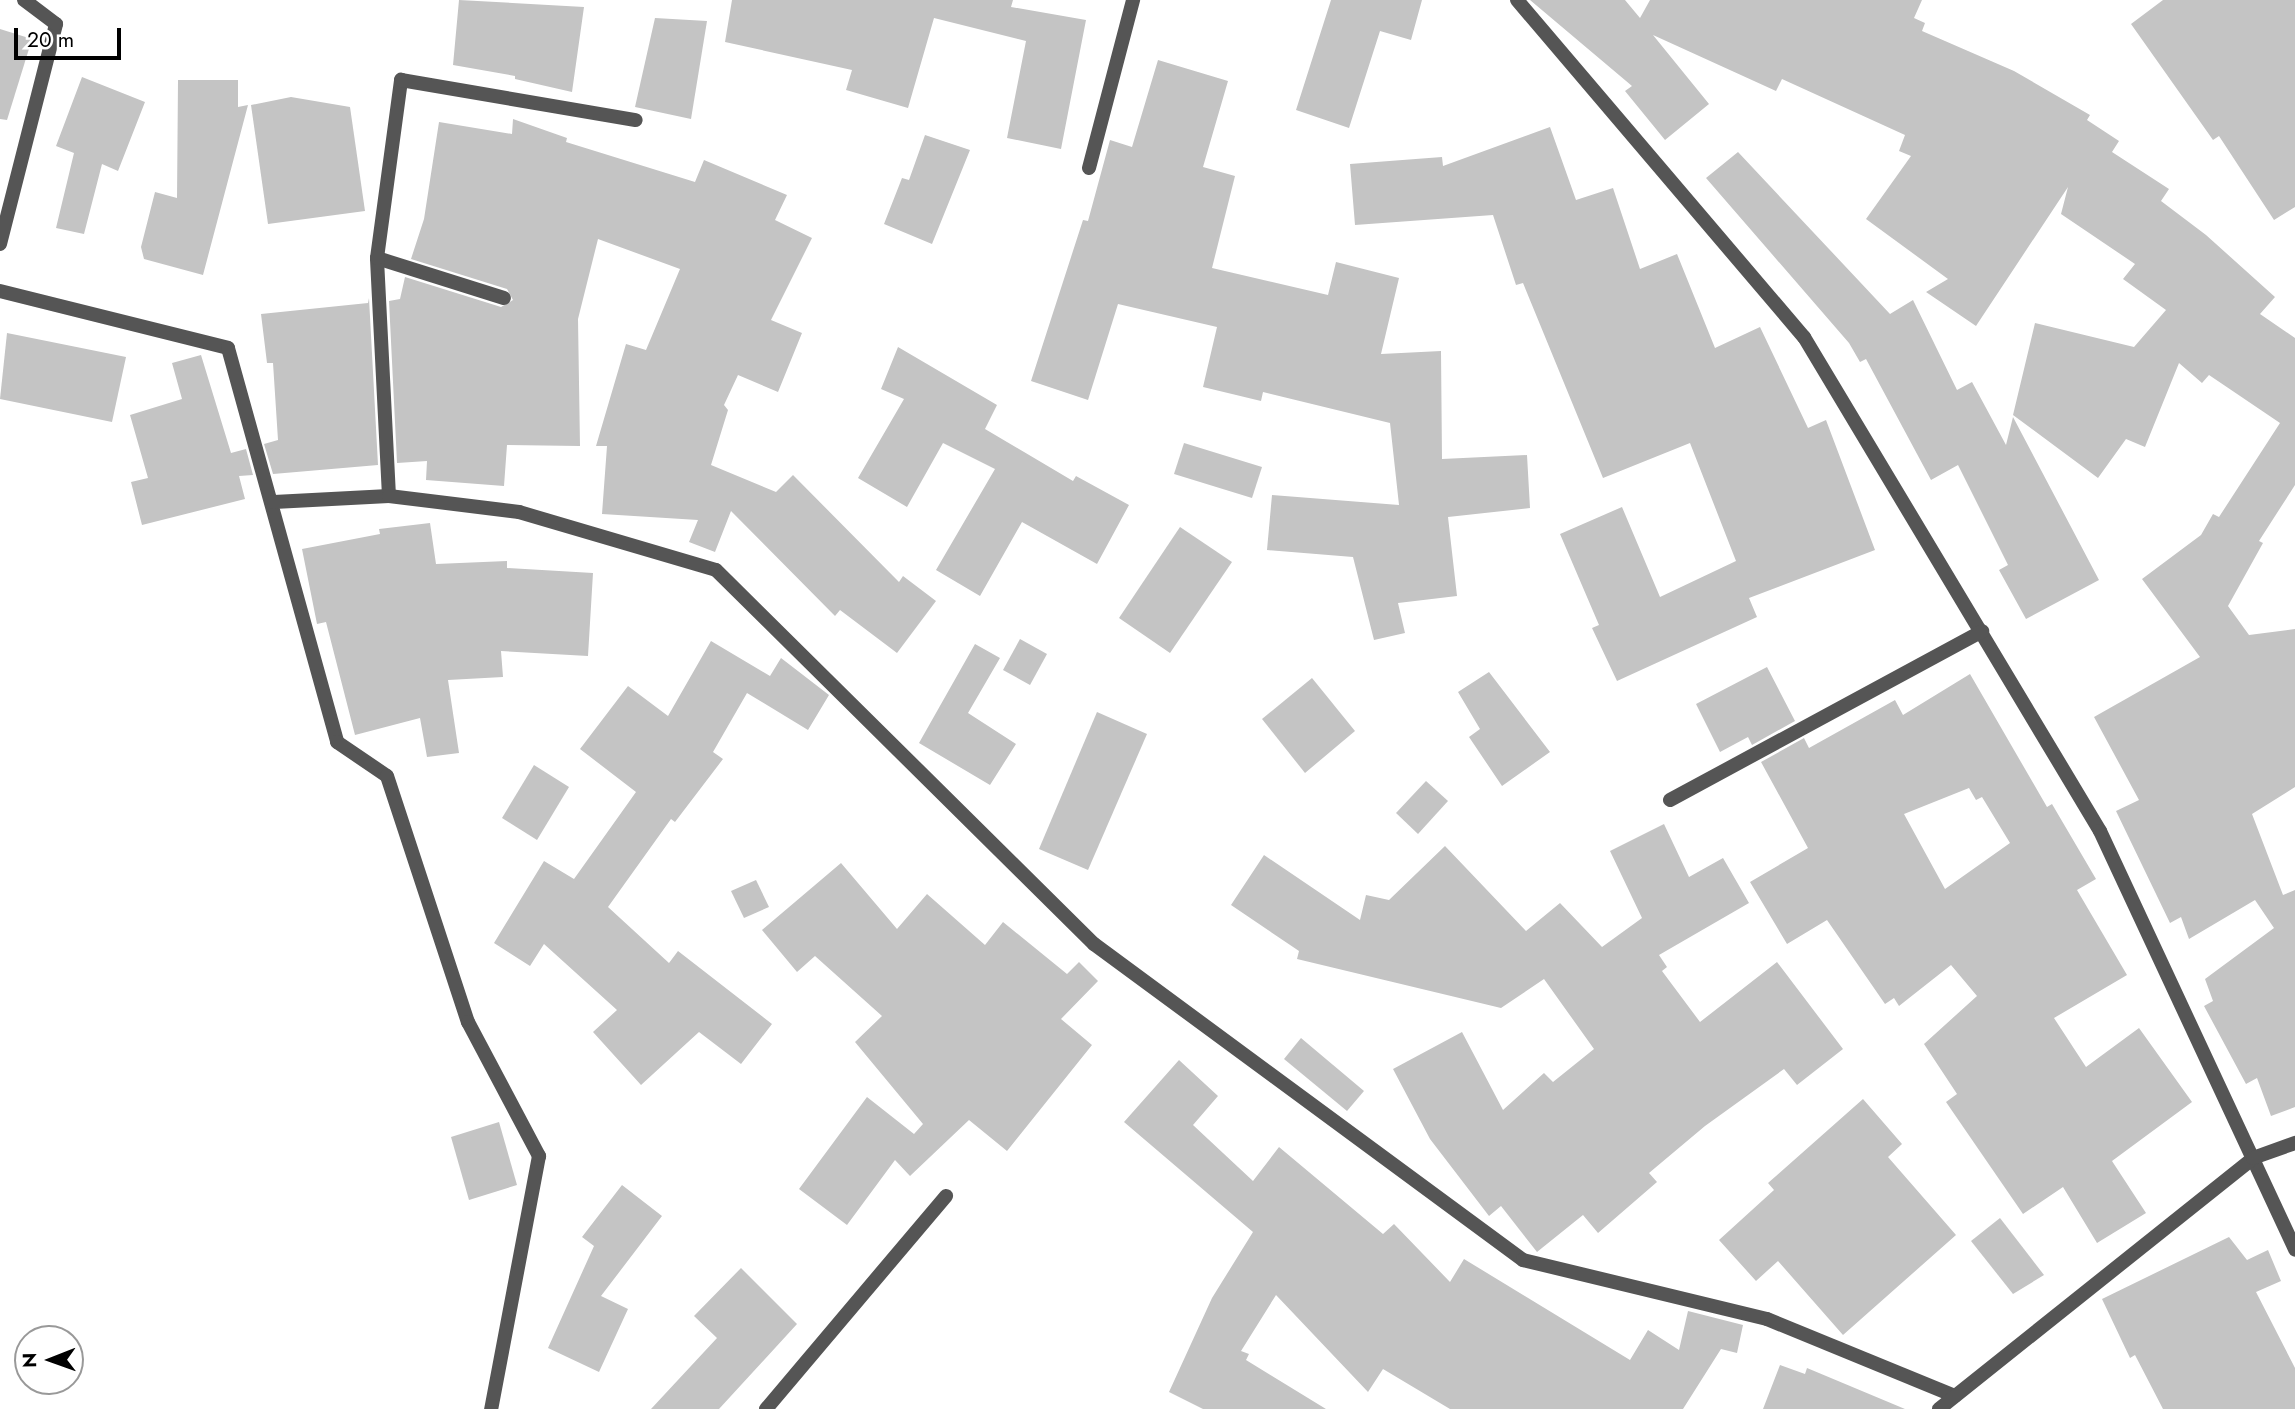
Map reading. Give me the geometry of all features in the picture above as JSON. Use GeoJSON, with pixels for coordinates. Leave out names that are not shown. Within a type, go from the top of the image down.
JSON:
{"type":"FeatureCollection","features":[{"type":"Feature","properties":{"kind":"street"},"geometry":{"type":"LineString","coordinates":[[0,244],[56,24],[24,0]]}},
{"type":"Feature","properties":{"kind":"street"},"geometry":{"type":"LineString","coordinates":[[1089,168],[1133,0]]}},
{"type":"Feature","properties":{"kind":"street"},"geometry":{"type":"LineString","coordinates":[[1517,0],[1804,337],[2100,831],[2295,1250]]}},
{"type":"Feature","properties":{"kind":"street"},"geometry":{"type":"LineString","coordinates":[[389,496],[377,258],[401,80],[636,120]]}},
{"type":"Feature","properties":{"kind":"street"},"geometry":{"type":"LineString","coordinates":[[377,258],[504,298]]}},
{"type":"Feature","properties":{"kind":"street"},"geometry":{"type":"LineString","coordinates":[[0,291],[228,348],[274,502],[337,742],[387,776],[468,1022],[539,1156],[491,1409]]}},
{"type":"Feature","properties":{"kind":"street"},"geometry":{"type":"LineString","coordinates":[[274,502],[389,496],[519,512],[716,570],[1094,944],[1523,1261],[1767,1319],[1955,1396]]}},
{"type":"Feature","properties":{"kind":"street"},"geometry":{"type":"LineString","coordinates":[[1670,800],[1982,631]]}},
{"type":"Feature","properties":{"kind":"street"},"geometry":{"type":"LineString","coordinates":[[1940,1409],[2253,1158],[2295,1143]]}},
{"type":"Feature","properties":{"kind":"street"},"geometry":{"type":"LineString","coordinates":[[766,1409],[946,1196]]}},
{"type":"Feature","properties":{"kind":"building"},"geometry":{"type":"Polygon","coordinates":[[[459,0],[584,7],[572,92],[515,79],[515,76],[453,65],[459,0]]]}},
{"type":"Feature","properties":{"kind":"building"},"geometry":{"type":"Polygon","coordinates":[[[732,0],[1013,0],[1011,7],[1086,20],[1061,149],[1007,138],[1026,41],[934,18],[908,108],[846,90],[852,70],[725,42],[732,0]]]}},
{"type":"Feature","properties":{"kind":"building"},"geometry":{"type":"Polygon","coordinates":[[[1331,0],[1422,0],[1411,40],[1380,31],[1349,128],[1296,110],[1331,0]]]}},
{"type":"Feature","properties":{"kind":"building"},"geometry":{"type":"Polygon","coordinates":[[[1530,0],[1625,0],[1640,18],[1650,0],[1922,0],[1914,18],[1925,23],[1922,31],[2014,71],[2090,115],[2087,120],[2119,141],[2112,152],[2169,189],[2161,201],[2206,235],[2275,297],[2260,314],[2295,338],[2295,485],[2259,541],[2263,543],[2228,606],[2249,635],[2295,629],[2295,787],[2252,814],[2283,895],[2295,890],[2295,1107],[2271,1116],[2257,1078],[2246,1084],[2204,1006],[2213,1001],[2205,979],[2274,928],[2255,900],[2189,939],[2181,917],[2170,923],[2116,811],[2139,800],[2094,717],[2200,657],[2142,579],[2201,535],[2213,514],[2219,517],[2280,423],[2209,375],[2202,383],[2179,363],[2145,447],[2126,439],[2098,478],[2013,415],[2035,323],[2134,347],[2166,310],[2123,279],[2135,264],[2061,214],[2068,187],[1976,326],[1926,292],[1948,279],[1866,219],[1911,156],[1899,151],[1905,135],[1782,79],[1776,91],[1653,35],[1709,104],[1665,140],[1625,91],[1632,86],[1530,0]]]}},
{"type":"Feature","properties":{"kind":"building"},"geometry":{"type":"Polygon","coordinates":[[[2163,0],[2295,0],[2295,207],[2274,220],[2219,136],[2213,140],[2131,24],[2163,0]]]}},
{"type":"Feature","properties":{"kind":"building"},"geometry":{"type":"Polygon","coordinates":[[[655,18],[707,21],[691,119],[635,107],[655,18]]]}},
{"type":"Feature","properties":{"kind":"building"},"geometry":{"type":"Polygon","coordinates":[[[0,29],[32,39],[7,120],[0,119],[0,29]]]}},
{"type":"Feature","properties":{"kind":"building"},"geometry":{"type":"Polygon","coordinates":[[[1158,60],[1228,81],[1203,167],[1235,176],[1212,268],[1328,295],[1336,262],[1399,278],[1381,354],[1441,351],[1442,459],[1527,455],[1530,508],[1448,517],[1457,596],[1398,603],[1405,633],[1374,640],[1353,557],[1267,550],[1272,495],[1399,505],[1390,423],[1263,392],[1261,401],[1203,387],[1217,327],[1118,304],[1088,400],[1031,381],[1083,220],[1088,221],[1110,140],[1132,147],[1158,60]]]}},
{"type":"Feature","properties":{"kind":"building"},"geometry":{"type":"Polygon","coordinates":[[[82,77],[145,102],[118,171],[102,164],[84,234],[56,228],[74,153],[56,146],[82,77]]]}},
{"type":"Feature","properties":{"kind":"building"},"geometry":{"type":"Polygon","coordinates":[[[178,80],[238,80],[238,107],[248,105],[203,275],[144,259],[141,247],[155,192],[177,198],[178,80]]]}},
{"type":"Feature","properties":{"kind":"building"},"geometry":{"type":"Polygon","coordinates":[[[291,97],[350,107],[365,211],[268,224],[251,105],[291,97]]]}},
{"type":"Feature","properties":{"kind":"building"},"geometry":{"type":"Polygon","coordinates":[[[513,119],[567,138],[566,142],[695,182],[704,160],[787,195],[775,220],[812,238],[771,320],[802,333],[778,392],[738,375],[724,405],[728,410],[711,465],[776,492],[793,475],[899,582],[903,576],[936,601],[897,653],[840,610],[835,616],[731,511],[715,552],[689,542],[698,520],[602,514],[607,446],[596,446],[626,344],[646,350],[680,269],[598,239],[578,319],[580,446],[507,445],[504,486],[426,480],[427,461],[397,463],[389,301],[400,299],[405,277],[501,307],[513,300],[507,289],[411,259],[424,219],[439,122],[512,134],[513,119]]]}},
{"type":"Feature","properties":{"kind":"building"},"geometry":{"type":"Polygon","coordinates":[[[1550,127],[1576,200],[1613,188],[1640,269],[1677,254],[1715,348],[1760,327],[1808,428],[1826,420],[1875,550],[1749,598],[1757,617],[1617,681],[1592,628],[1599,625],[1560,534],[1622,507],[1660,597],[1736,561],[1690,443],[1603,478],[1523,283],[1516,285],[1493,215],[1355,225],[1350,164],[1442,157],[1443,166],[1550,127]]]}},
{"type":"Feature","properties":{"kind":"building"},"geometry":{"type":"Polygon","coordinates":[[[925,135],[970,150],[932,244],[884,224],[902,178],[909,180],[925,135]]]}},
{"type":"Feature","properties":{"kind":"building"},"geometry":{"type":"Polygon","coordinates":[[[1738,152],[1890,314],[1913,300],[1957,390],[1972,382],[2006,445],[2013,417],[2099,580],[2026,619],[1999,570],[2008,565],[1958,465],[1931,480],[1866,359],[1860,362],[1849,343],[1706,178],[1738,152]]]}},
{"type":"Feature","properties":{"kind":"building"},"geometry":{"type":"Polygon","coordinates":[[[369,298],[378,465],[273,474],[264,444],[278,440],[273,363],[267,363],[261,314],[368,303],[369,298]]]}},
{"type":"Feature","properties":{"kind":"building"},"geometry":{"type":"Polygon","coordinates":[[[7,333],[126,357],[112,422],[0,399],[7,333]]]}},
{"type":"Feature","properties":{"kind":"building"},"geometry":{"type":"Polygon","coordinates":[[[898,347],[997,405],[985,429],[1073,481],[1076,476],[1129,505],[1097,564],[1022,522],[980,596],[936,570],[995,469],[943,443],[907,507],[858,478],[904,399],[881,389],[898,347]]]}},
{"type":"Feature","properties":{"kind":"building"},"geometry":{"type":"Polygon","coordinates":[[[201,355],[231,453],[246,449],[253,475],[239,476],[245,499],[142,525],[131,482],[148,478],[130,415],[182,399],[172,363],[201,355]]]}},
{"type":"Feature","properties":{"kind":"building"},"geometry":{"type":"Polygon","coordinates":[[[1184,443],[1262,467],[1252,498],[1174,474],[1184,443]]]}},
{"type":"Feature","properties":{"kind":"building"},"geometry":{"type":"Polygon","coordinates":[[[430,523],[436,564],[507,561],[507,568],[593,573],[588,656],[501,651],[503,677],[448,680],[459,753],[427,757],[420,718],[355,735],[326,622],[317,624],[302,549],[380,534],[379,529],[430,523]]]}},
{"type":"Feature","properties":{"kind":"building"},"geometry":{"type":"Polygon","coordinates":[[[1180,527],[1232,562],[1170,653],[1119,618],[1180,527]]]}},
{"type":"Feature","properties":{"kind":"building"},"geometry":{"type":"Polygon","coordinates":[[[1020,639],[1047,654],[1030,685],[1003,670],[1020,639]]]}},
{"type":"Feature","properties":{"kind":"building"},"geometry":{"type":"Polygon","coordinates":[[[711,641],[770,676],[781,658],[829,695],[808,730],[747,693],[713,752],[723,759],[675,822],[671,819],[608,907],[669,963],[678,951],[772,1024],[741,1064],[699,1032],[641,1085],[593,1032],[617,1010],[544,944],[530,966],[494,943],[544,861],[574,879],[636,792],[580,749],[628,686],[668,716],[711,641]]]}},
{"type":"Feature","properties":{"kind":"building"},"geometry":{"type":"Polygon","coordinates":[[[975,644],[1000,658],[968,713],[1016,744],[990,785],[919,743],[975,644]]]}},
{"type":"Feature","properties":{"kind":"building"},"geometry":{"type":"Polygon","coordinates":[[[1767,667],[1795,721],[1752,745],[1748,737],[1720,752],[1696,704],[1767,667]]]}},
{"type":"Feature","properties":{"kind":"building"},"geometry":{"type":"Polygon","coordinates":[[[1489,672],[1550,752],[1502,786],[1469,737],[1480,729],[1458,692],[1489,672]]]}},
{"type":"Feature","properties":{"kind":"building"},"geometry":{"type":"Polygon","coordinates":[[[1970,674],[2047,807],[2052,804],[2096,879],[2077,890],[2127,975],[2054,1018],[2086,1067],[2139,1028],[2192,1102],[2112,1161],[2146,1213],[2097,1243],[2063,1187],[2023,1214],[1946,1102],[1957,1094],[1924,1044],[1977,996],[1951,965],[1899,1006],[1894,998],[1885,1004],[1827,920],[1787,944],[1750,882],[1808,848],[1761,762],[1804,738],[1809,748],[1895,700],[1903,715],[1970,674]],[[1969,788],[1904,814],[1945,889],[2010,843],[1982,797],[1976,800],[1969,788]]]}},
{"type":"Feature","properties":{"kind":"building"},"geometry":{"type":"Polygon","coordinates":[[[1312,678],[1355,731],[1305,773],[1262,719],[1312,678]]]}},
{"type":"Feature","properties":{"kind":"building"},"geometry":{"type":"Polygon","coordinates":[[[1097,712],[1147,734],[1088,870],[1039,849],[1097,712]]]}},
{"type":"Feature","properties":{"kind":"building"},"geometry":{"type":"Polygon","coordinates":[[[534,765],[569,787],[537,840],[502,818],[534,765]]]}},
{"type":"Feature","properties":{"kind":"building"},"geometry":{"type":"Polygon","coordinates":[[[1426,781],[1448,801],[1418,834],[1396,813],[1426,781]]]}},
{"type":"Feature","properties":{"kind":"building"},"geometry":{"type":"Polygon","coordinates":[[[1664,824],[1689,877],[1723,858],[1749,903],[1659,955],[1667,967],[1662,971],[1700,1022],[1777,962],[1843,1049],[1797,1085],[1784,1069],[1705,1126],[1649,1173],[1657,1182],[1598,1233],[1583,1215],[1537,1252],[1501,1206],[1489,1216],[1430,1139],[1393,1069],[1462,1032],[1503,1110],[1544,1073],[1553,1082],[1594,1049],[1544,979],[1501,1008],[1297,959],[1299,951],[1231,905],[1264,855],[1360,920],[1366,895],[1389,900],[1445,846],[1526,931],[1560,903],[1602,947],[1642,918],[1610,851],[1664,824]]]}},
{"type":"Feature","properties":{"kind":"building"},"geometry":{"type":"Polygon","coordinates":[[[841,863],[897,929],[927,894],[985,945],[1003,922],[1067,974],[1079,962],[1098,981],[1061,1019],[1092,1045],[1007,1151],[969,1120],[910,1176],[895,1160],[847,1225],[799,1189],[867,1097],[914,1134],[923,1124],[855,1042],[882,1016],[815,956],[797,972],[762,930],[841,863]]]}},
{"type":"Feature","properties":{"kind":"building"},"geometry":{"type":"Polygon","coordinates":[[[756,880],[769,907],[744,918],[731,891],[756,880]]]}},
{"type":"Feature","properties":{"kind":"building"},"geometry":{"type":"Polygon","coordinates":[[[1301,1038],[1364,1091],[1347,1111],[1284,1059],[1301,1038]]]}},
{"type":"Feature","properties":{"kind":"building"},"geometry":{"type":"Polygon","coordinates":[[[1179,1060],[1218,1096],[1193,1125],[1253,1181],[1279,1147],[1383,1234],[1394,1224],[1450,1282],[1464,1259],[1630,1360],[1648,1330],[1679,1350],[1688,1311],[1743,1325],[1737,1353],[1721,1349],[1683,1409],[1450,1409],[1383,1369],[1368,1392],[1276,1295],[1241,1351],[1249,1354],[1246,1360],[1326,1409],[1203,1409],[1169,1392],[1212,1298],[1253,1232],[1124,1122],[1179,1060]]]}},
{"type":"Feature","properties":{"kind":"building"},"geometry":{"type":"Polygon","coordinates":[[[1863,1099],[1902,1144],[1888,1157],[1956,1235],[1843,1335],[1778,1261],[1756,1281],[1719,1240],[1774,1190],[1768,1183],[1863,1099]]]}},
{"type":"Feature","properties":{"kind":"building"},"geometry":{"type":"Polygon","coordinates":[[[499,1122],[517,1185],[469,1200],[451,1137],[499,1122]]]}},
{"type":"Feature","properties":{"kind":"building"},"geometry":{"type":"Polygon","coordinates":[[[622,1185],[662,1216],[601,1296],[628,1309],[599,1372],[548,1348],[594,1246],[582,1237],[622,1185]]]}},
{"type":"Feature","properties":{"kind":"building"},"geometry":{"type":"Polygon","coordinates":[[[2000,1218],[2044,1275],[2013,1294],[1971,1241],[2000,1218]]]}},
{"type":"Feature","properties":{"kind":"building"},"geometry":{"type":"Polygon","coordinates":[[[2229,1237],[2247,1260],[2268,1250],[2281,1281],[2256,1292],[2295,1368],[2295,1409],[2163,1409],[2135,1355],[2130,1358],[2102,1299],[2229,1237]]]}},
{"type":"Feature","properties":{"kind":"building"},"geometry":{"type":"Polygon","coordinates":[[[741,1268],[797,1324],[719,1409],[651,1409],[717,1338],[694,1316],[741,1268]]]}},
{"type":"Feature","properties":{"kind":"building"},"geometry":{"type":"Polygon","coordinates":[[[1780,1365],[1805,1374],[1807,1368],[1905,1409],[1763,1409],[1780,1365]]]}}]}
